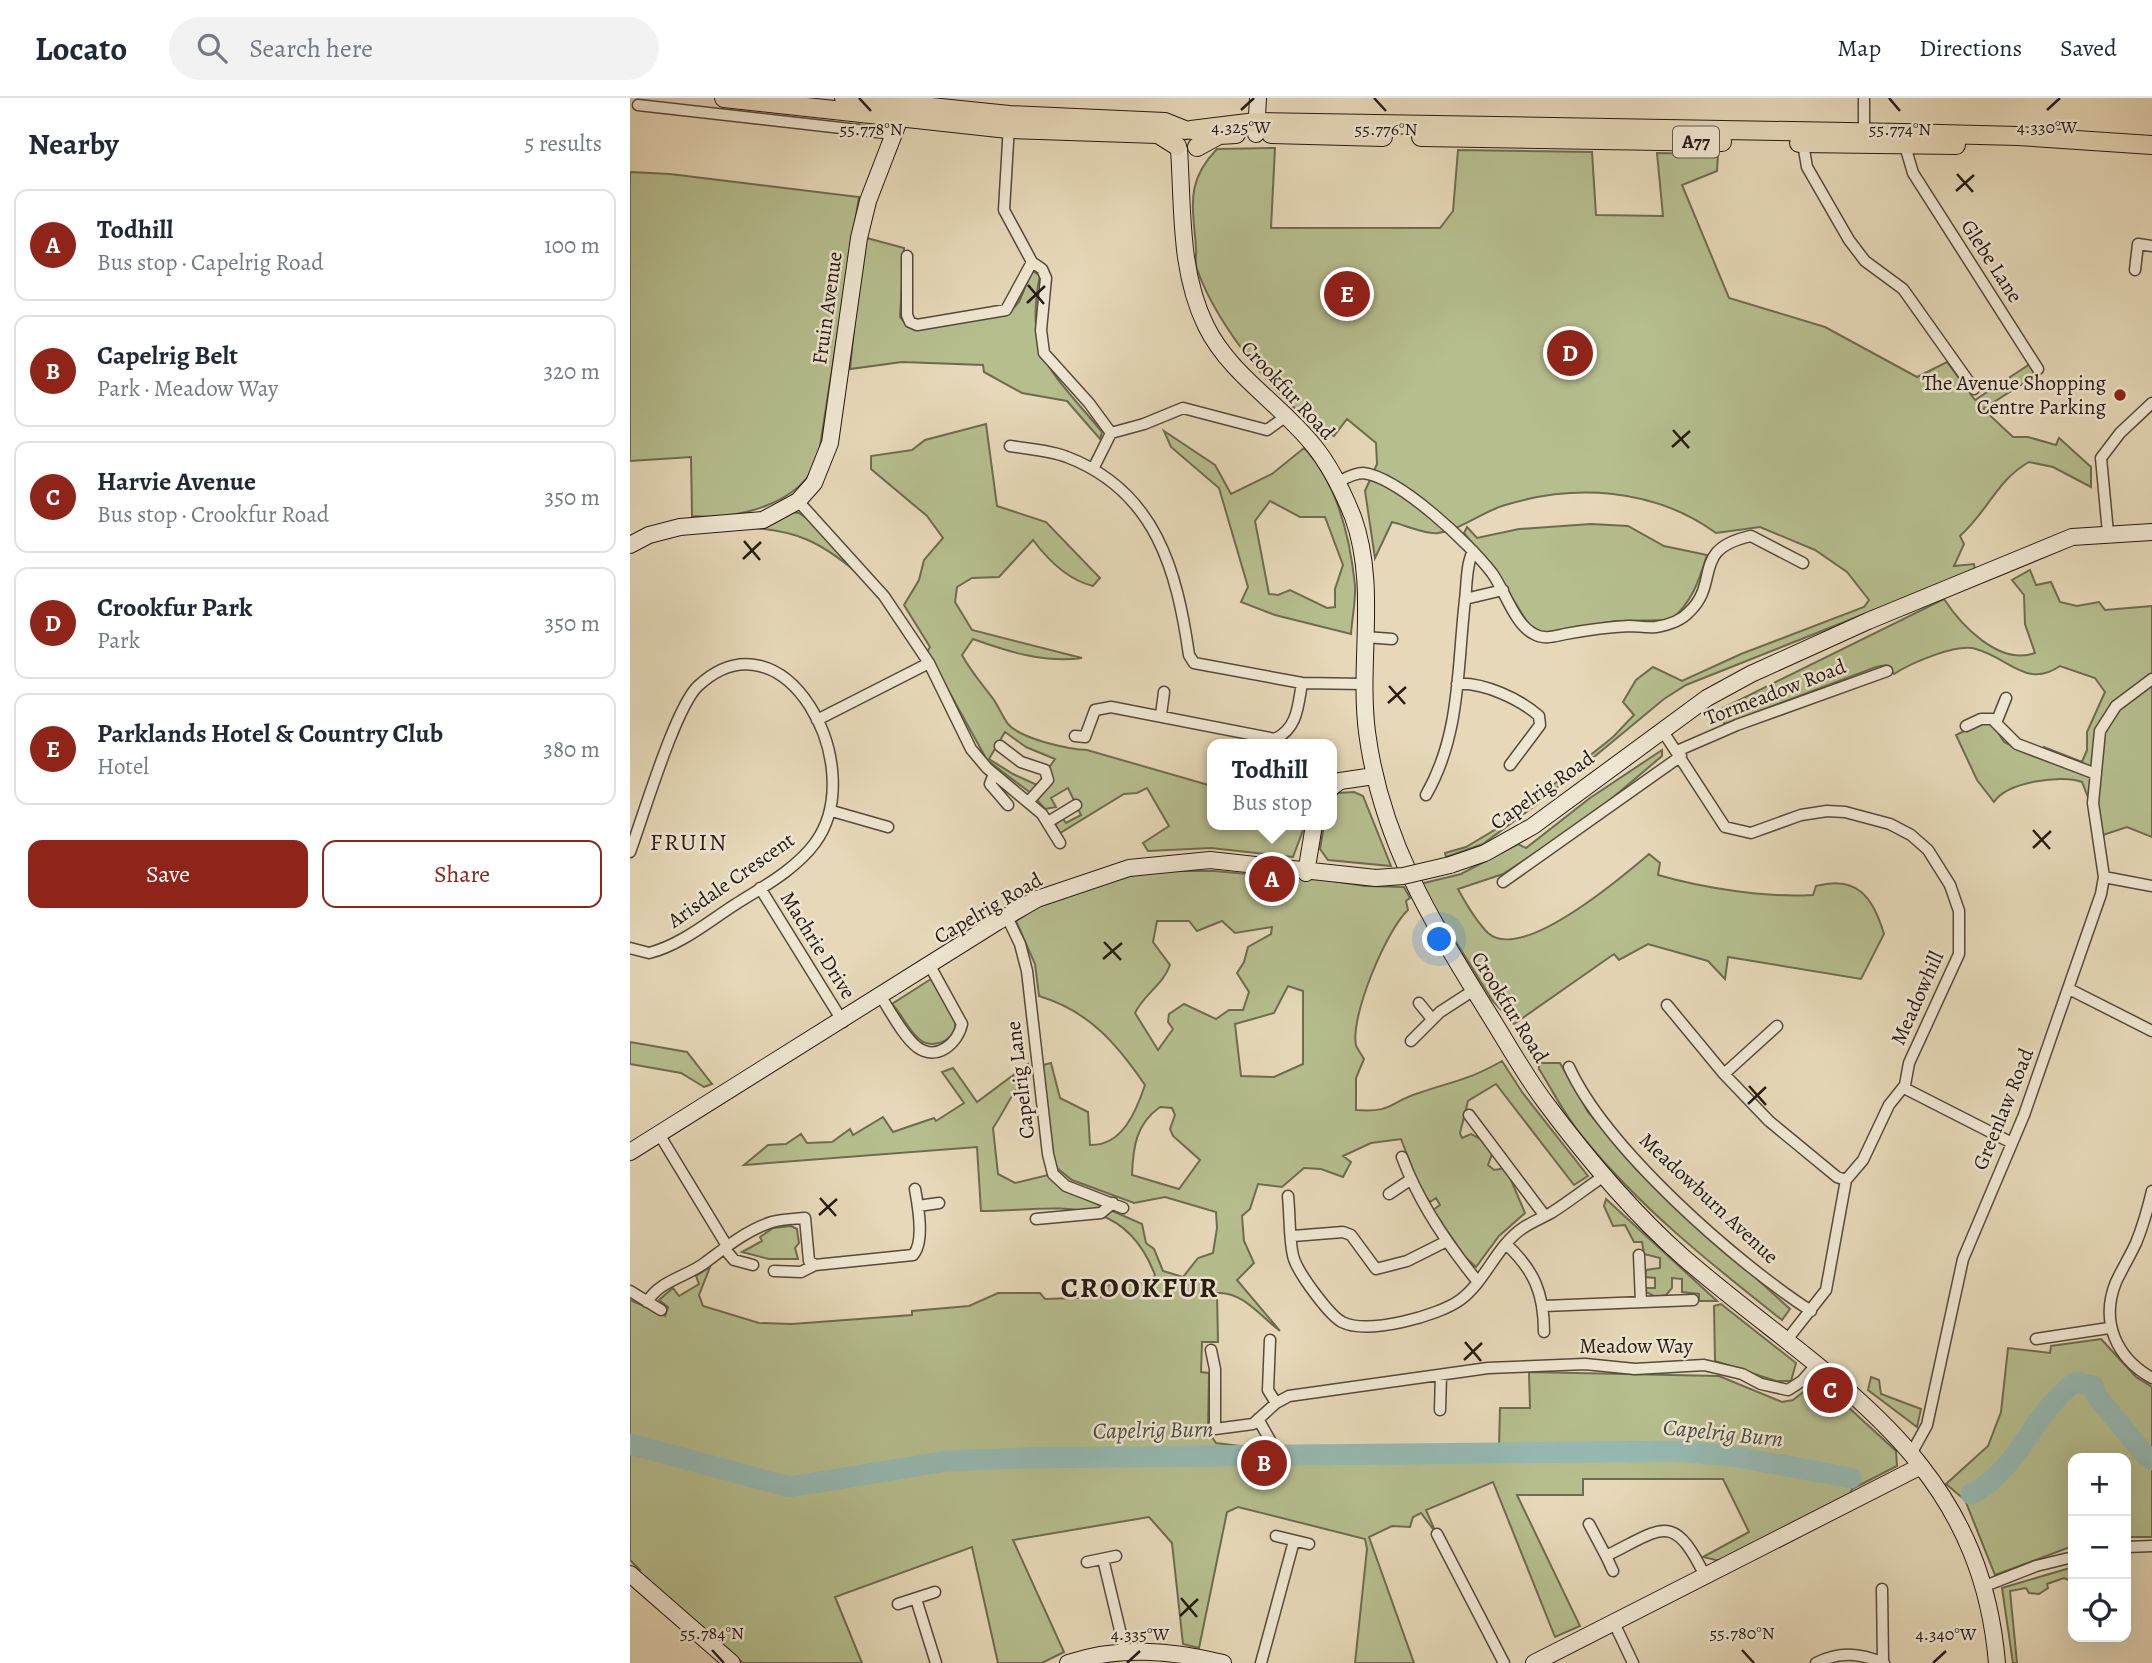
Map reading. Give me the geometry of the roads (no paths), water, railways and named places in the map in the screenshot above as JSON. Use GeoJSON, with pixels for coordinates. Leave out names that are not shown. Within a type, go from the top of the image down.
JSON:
{"type":"FeatureCollection","features":[{"type":"Feature","properties":{"kind":"main road"},"geometry":{"type":"LineString","coordinates":[[724,98],[1158,134],[1187,142]]}},
{"type":"Feature","properties":{"kind":"main road"},"geometry":{"type":"LineString","coordinates":[[845,98],[898,114]]}},
{"type":"Feature","properties":{"kind":"main road","name":"A77"},"geometry":{"type":"LineString","coordinates":[[1187,142],[1256,128],[1903,140],[2085,139],[2152,145]]}},
{"type":"Feature","properties":{"kind":"main road","name":"A77"},"geometry":{"type":"LineString","coordinates":[[1903,140],[2152,157]]}},
{"type":"Feature","properties":{"kind":"street"},"geometry":{"type":"LineString","coordinates":[[1256,128],[1258,98]]}},
{"type":"Feature","properties":{"kind":"street"},"geometry":{"type":"LineString","coordinates":[[1864,98],[1864,139]]}},
{"type":"Feature","properties":{"kind":"street"},"geometry":{"type":"LineString","coordinates":[[638,105],[898,114]]}},
{"type":"Feature","properties":{"kind":"street","name":"Fruin Avenue"},"geometry":{"type":"LineString","coordinates":[[630,545],[649,535],[680,527],[763,520],[798,501],[814,484],[830,443],[859,238],[868,201],[898,114]]}},
{"type":"Feature","properties":{"kind":"street"},"geometry":{"type":"LineString","coordinates":[[1009,122],[1004,210],[1031,262],[1042,269],[1046,278],[1041,330],[1044,353],[1089,403],[1111,433]]}},
{"type":"Feature","properties":{"kind":"street"},"geometry":{"type":"LineString","coordinates":[[1802,137],[1807,167],[1849,240],[1865,261],[1903,289],[1974,389]]}},
{"type":"Feature","properties":{"kind":"street","name":"Glebe Lane"},"geometry":{"type":"LineString","coordinates":[[1903,140],[1913,173],[2038,369]]}},
{"type":"Feature","properties":{"kind":"street","name":"Crookfur Road"},"geometry":{"type":"LineString","coordinates":[[1187,142],[1181,181],[1185,254],[1194,293],[1207,328],[1227,359],[1313,444],[1338,482],[1356,525],[1364,560],[1364,684],[1374,776],[1388,828],[1425,908],[1543,1100],[1604,1176],[1680,1254],[1880,1419],[1916,1460],[1949,1504],[1985,1586],[1997,1663]]}},
{"type":"Feature","properties":{"kind":"street"},"geometry":{"type":"LineString","coordinates":[[2135,270],[2138,244],[2152,246]]}},
{"type":"Feature","properties":{"kind":"street"},"geometry":{"type":"LineString","coordinates":[[907,256],[907,316],[910,322],[917,325],[1006,310],[1031,262]]}},
{"type":"Feature","properties":{"kind":"street"},"geometry":{"type":"LineString","coordinates":[[2108,533],[2101,458],[2120,433],[2152,403]]}},
{"type":"Feature","properties":{"kind":"street"},"geometry":{"type":"LineString","coordinates":[[1093,469],[1111,433],[1144,425],[1183,408],[1267,430],[1285,417]]}},
{"type":"Feature","properties":{"kind":"street"},"geometry":{"type":"LineString","coordinates":[[1010,446],[1066,456],[1093,469],[1124,492],[1157,534],[1169,560],[1184,617],[1189,655],[1194,663],[1302,683],[1364,684]]}},
{"type":"Feature","properties":{"kind":"street"},"geometry":{"type":"LineString","coordinates":[[1338,482],[1363,473],[1388,482],[1455,531],[1503,590],[1523,625],[1533,634],[1545,638],[1600,628],[1654,627],[1675,622],[1689,613],[1701,598],[1710,564],[1719,548],[1733,540],[1751,536],[1802,564]]}},
{"type":"Feature","properties":{"kind":"street"},"geometry":{"type":"LineString","coordinates":[[798,501],[884,596],[929,663],[971,749],[994,774],[1029,801],[1048,822],[1060,843]]}},
{"type":"Feature","properties":{"kind":"street","name":"Capelrig Road"},"geometry":{"type":"LineString","coordinates":[[630,1152],[1037,899],[1129,868],[1210,860],[1306,873],[1376,878],[1403,876],[1450,865],[1485,853],[1533,826],[1707,698],[1751,674],[1868,621],[2072,537],[2152,532]]}},
{"type":"Feature","properties":{"kind":"street"},"geometry":{"type":"LineString","coordinates":[[1426,795],[1445,757],[1452,733],[1465,599],[1473,551]]}},
{"type":"Feature","properties":{"kind":"street"},"geometry":{"type":"LineString","coordinates":[[1465,599],[1503,590]]}},
{"type":"Feature","properties":{"kind":"street"},"geometry":{"type":"LineString","coordinates":[[1366,636],[1392,639]]}},
{"type":"Feature","properties":{"kind":"street"},"geometry":{"type":"LineString","coordinates":[[630,852],[679,718],[696,688],[720,669],[745,662],[769,669],[788,680],[817,720],[832,755],[832,811],[888,827]]}},
{"type":"Feature","properties":{"kind":"street"},"geometry":{"type":"LineString","coordinates":[[817,720],[929,663]]}},
{"type":"Feature","properties":{"kind":"street","name":"Tormeadow Road"},"geometry":{"type":"LineString","coordinates":[[1503,882],[1679,753],[1738,725],[1887,671]]}},
{"type":"Feature","properties":{"kind":"street","name":"Greenlaw Road"},"geometry":{"type":"LineString","coordinates":[[1916,1460],[1927,1425],[1963,1259],[2010,1142],[2024,1115],[2105,877],[2093,803],[2100,731],[2116,706],[2152,680]]}},
{"type":"Feature","properties":{"kind":"street"},"geometry":{"type":"LineString","coordinates":[[1075,736],[1085,737],[1095,709],[1111,708],[1161,715],[1275,739],[1288,733],[1294,721],[1302,683]]}},
{"type":"Feature","properties":{"kind":"street"},"geometry":{"type":"LineString","coordinates":[[1457,684],[1468,683],[1491,691],[1530,708],[1539,716],[1540,725],[1510,765]]}},
{"type":"Feature","properties":{"kind":"street"},"geometry":{"type":"LineString","coordinates":[[1161,715],[1164,692]]}},
{"type":"Feature","properties":{"kind":"street"},"geometry":{"type":"LineString","coordinates":[[1996,723],[2006,698]]}},
{"type":"Feature","properties":{"kind":"street"},"geometry":{"type":"LineString","coordinates":[[1966,726],[1981,719],[1992,719],[2017,744],[2096,774]]}},
{"type":"Feature","properties":{"kind":"street","name":"Meadowhill"},"geometry":{"type":"LineString","coordinates":[[1662,730],[1679,753],[1716,817],[1725,827],[1751,833],[1801,815],[1844,811],[1889,824],[1911,835],[1928,850],[1950,885],[1959,911],[1959,954],[1909,1063],[1904,1088],[1889,1105],[1863,1160],[1846,1180],[1825,1290],[1786,1341]]}},
{"type":"Feature","properties":{"kind":"street"},"geometry":{"type":"LineString","coordinates":[[1000,746],[1021,762],[1045,770],[1048,774],[1048,780],[1029,801]]}},
{"type":"Feature","properties":{"kind":"street"},"geometry":{"type":"LineString","coordinates":[[994,774],[990,783],[1008,805]]}},
{"type":"Feature","properties":{"kind":"street"},"geometry":{"type":"LineString","coordinates":[[1337,783],[1374,776]]}},
{"type":"Feature","properties":{"kind":"street"},"geometry":{"type":"LineString","coordinates":[[1048,822],[1076,805]]}},
{"type":"Feature","properties":{"kind":"street","name":"Arisdale Crescent"},"geometry":{"type":"LineString","coordinates":[[630,948],[649,953],[663,950],[760,888],[808,851],[832,811]]}},
{"type":"Feature","properties":{"kind":"street"},"geometry":{"type":"LineString","coordinates":[[1306,873],[1313,830]]}},
{"type":"Feature","properties":{"kind":"street"},"geometry":{"type":"LineString","coordinates":[[2105,877],[2152,886]]}},
{"type":"Feature","properties":{"kind":"street","name":"Machrie Drive"},"geometry":{"type":"LineString","coordinates":[[760,888],[843,1022]]}},
{"type":"Feature","properties":{"kind":"street","name":"Capelrig Lane"},"geometry":{"type":"LineString","coordinates":[[1007,917],[1020,944],[1027,971],[1048,1154],[1053,1174],[1066,1186],[1118,1205],[1101,1213],[1036,1219]]}},
{"type":"Feature","properties":{"kind":"street","name":"Capelrig Road"},"geometry":{"type":"LineString","coordinates":[[881,997],[916,1047],[927,1052],[943,1051],[953,1043],[962,1024],[930,966]]}},
{"type":"Feature","properties":{"kind":"street"},"geometry":{"type":"LineString","coordinates":[[2069,989],[2152,1031]]}},
{"type":"Feature","properties":{"kind":"street"},"geometry":{"type":"LineString","coordinates":[[1411,1041],[1432,1020],[1474,990]]}},
{"type":"Feature","properties":{"kind":"street"},"geometry":{"type":"LineString","coordinates":[[1419,1003],[1432,1020]]}},
{"type":"Feature","properties":{"kind":"street"},"geometry":{"type":"LineString","coordinates":[[1667,1005],[1724,1074],[1769,1121],[1837,1177],[1846,1180]]}},
{"type":"Feature","properties":{"kind":"street"},"geometry":{"type":"LineString","coordinates":[[1724,1074],[1777,1027]]}},
{"type":"Feature","properties":{"kind":"street","name":"Meadowburn Avenue"},"geometry":{"type":"LineString","coordinates":[[1569,1067],[1577,1085],[1608,1128],[1658,1182],[1713,1234],[1811,1311]]}},
{"type":"Feature","properties":{"kind":"street"},"geometry":{"type":"LineString","coordinates":[[1904,1088],[2010,1142]]}},
{"type":"Feature","properties":{"kind":"street"},"geometry":{"type":"LineString","coordinates":[[1469,1115],[1545,1216]]}},
{"type":"Feature","properties":{"kind":"street"},"geometry":{"type":"LineString","coordinates":[[659,1135],[734,1260],[753,1265]]}},
{"type":"Feature","properties":{"kind":"street"},"geometry":{"type":"LineString","coordinates":[[1402,1157],[1410,1180],[1445,1242],[1478,1282]]}},
{"type":"Feature","properties":{"kind":"street"},"geometry":{"type":"LineString","coordinates":[[1288,1196],[1295,1263],[1328,1310],[1342,1322],[1356,1326],[1415,1320],[1438,1313],[1461,1299],[1478,1282],[1506,1244],[1523,1227],[1545,1216],[1604,1176]]}},
{"type":"Feature","properties":{"kind":"street"},"geometry":{"type":"LineString","coordinates":[[1389,1194],[1410,1180]]}},
{"type":"Feature","properties":{"kind":"street"},"geometry":{"type":"LineString","coordinates":[[774,1271],[801,1272],[815,1265],[913,1255],[917,1251],[918,1206],[915,1189]]}},
{"type":"Feature","properties":{"kind":"street"},"geometry":{"type":"LineString","coordinates":[[2152,1191],[2136,1243],[2115,1284],[2109,1328],[2121,1351],[2138,1371],[2152,1378]]}},
{"type":"Feature","properties":{"kind":"street"},"geometry":{"type":"LineString","coordinates":[[918,1206],[939,1203]]}},
{"type":"Feature","properties":{"kind":"street"},"geometry":{"type":"LineString","coordinates":[[647,1302],[660,1288],[708,1261],[726,1247],[775,1221],[805,1218],[809,1261],[815,1265]]}},
{"type":"Feature","properties":{"kind":"street"},"geometry":{"type":"LineString","coordinates":[[1293,1236],[1343,1232],[1351,1235],[1376,1269],[1407,1261],[1445,1242]]}},
{"type":"Feature","properties":{"kind":"street"},"geometry":{"type":"LineString","coordinates":[[1506,1244],[1533,1275],[1544,1306],[1544,1332]]}},
{"type":"Feature","properties":{"kind":"street"},"geometry":{"type":"LineString","coordinates":[[1639,1255],[1641,1302]]}},
{"type":"Feature","properties":{"kind":"street"},"geometry":{"type":"LineString","coordinates":[[630,1292],[661,1310]]}},
{"type":"Feature","properties":{"kind":"street"},"geometry":{"type":"LineString","coordinates":[[1544,1306],[1693,1300]]}},
{"type":"Feature","properties":{"kind":"street"},"geometry":{"type":"LineString","coordinates":[[2036,1339],[2109,1328]]}},
{"type":"Feature","properties":{"kind":"street"},"geometry":{"type":"LineString","coordinates":[[1270,1340],[1268,1390],[1276,1403]]}},
{"type":"Feature","properties":{"kind":"street","name":"Meadow Way"},"geometry":{"type":"LineString","coordinates":[[1211,1350],[1215,1369],[1215,1429],[1243,1428],[1289,1396],[1488,1368],[1584,1364],[1635,1369],[1704,1365],[1742,1374],[1761,1384],[1788,1390],[1802,1381],[1816,1365]]}},
{"type":"Feature","properties":{"kind":"street"},"geometry":{"type":"LineString","coordinates":[[1440,1410],[1441,1375]]}},
{"type":"Feature","properties":{"kind":"street"},"geometry":{"type":"LineString","coordinates":[[1258,1419],[1271,1443]]}},
{"type":"Feature","properties":{"kind":"street"},"geometry":{"type":"LineString","coordinates":[[1534,1663],[1706,1578],[1916,1460]]}},
{"type":"Feature","properties":{"kind":"street"},"geometry":{"type":"LineString","coordinates":[[1590,1524],[1613,1571]]}},
{"type":"Feature","properties":{"kind":"street"},"geometry":{"type":"LineString","coordinates":[[1605,1556],[1657,1531],[1672,1530],[1682,1536],[1693,1551],[1706,1578]]}},
{"type":"Feature","properties":{"kind":"street"},"geometry":{"type":"LineString","coordinates":[[1437,1534],[1504,1663]]}},
{"type":"Feature","properties":{"kind":"street"},"geometry":{"type":"LineString","coordinates":[[1276,1536],[1309,1544]]}},
{"type":"Feature","properties":{"kind":"street"},"geometry":{"type":"LineString","coordinates":[[1261,1663],[1294,1541]]}},
{"type":"Feature","properties":{"kind":"street"},"geometry":{"type":"LineString","coordinates":[[2131,1547],[2152,1546]]}},
{"type":"Feature","properties":{"kind":"street"},"geometry":{"type":"LineString","coordinates":[[1087,1562],[1115,1556]]}},
{"type":"Feature","properties":{"kind":"street"},"geometry":{"type":"LineString","coordinates":[[1985,1586],[2036,1566],[2068,1558]]}},
{"type":"Feature","properties":{"kind":"street"},"geometry":{"type":"LineString","coordinates":[[1103,1559],[1125,1651]]}},
{"type":"Feature","properties":{"kind":"street"},"geometry":{"type":"LineString","coordinates":[[633,1582],[732,1663]]}},
{"type":"Feature","properties":{"kind":"street"},"geometry":{"type":"LineString","coordinates":[[1816,1663],[1829,1656],[1849,1653],[1884,1663],[1882,1589]]}},
{"type":"Feature","properties":{"kind":"street"},"geometry":{"type":"LineString","coordinates":[[898,1604],[935,1592]]}},
{"type":"Feature","properties":{"kind":"street"},"geometry":{"type":"LineString","coordinates":[[916,1599],[936,1663]]}},
{"type":"Feature","properties":{"kind":"street"},"geometry":{"type":"LineString","coordinates":[[1871,1606],[1883,1604]]}},
{"type":"Feature","properties":{"kind":"street"},"geometry":{"type":"LineString","coordinates":[[1614,1623],[1633,1663]]}},
{"type":"Feature","properties":{"kind":"street"},"geometry":{"type":"LineString","coordinates":[[1068,1663],[1092,1655],[1125,1651],[1155,1651],[1223,1663]]}},
{"type":"Feature","properties":{"kind":"waterway","name":"Capelrig Burn"},"geometry":{"type":"LineString","coordinates":[[1971,1494],[1987,1485],[2001,1472],[2048,1408],[2076,1382],[2093,1386],[2096,1395],[2152,1460]]}},
{"type":"Feature","properties":{"kind":"waterway","name":"Capelrig Burn"},"geometry":{"type":"LineString","coordinates":[[630,1444],[789,1487],[947,1461],[1682,1451],[1738,1457],[1851,1478]]}},
{"type":"Feature","properties":{"kind":"place","name":"Parklands Hotel & Country Club"},"geometry":{"type":"Point","coordinates":[1347,294]}},
{"type":"Feature","properties":{"kind":"place","name":"Crookfur Park"},"geometry":{"type":"Point","coordinates":[1570,353]}},
{"type":"Feature","properties":{"kind":"place","name":"The Avenue Shopping Centre Parking"},"geometry":{"type":"Point","coordinates":[2120,395]}},
{"type":"Feature","properties":{"kind":"place","name":"Todhill"},"geometry":{"type":"Point","coordinates":[1272,879]}},
{"type":"Feature","properties":{"kind":"place","name":"Harvie Avenue"},"geometry":{"type":"Point","coordinates":[1830,1390]}},
{"type":"Feature","properties":{"kind":"place","name":"Capelrig Belt"},"geometry":{"type":"Point","coordinates":[1264,1463]}},
{"type":"Feature","properties":{"kind":"district","name":"FRUIN"},"geometry":{"type":"Point","coordinates":[689,842]}},
{"type":"Feature","properties":{"kind":"district","name":"CROOKFUR"},"geometry":{"type":"Point","coordinates":[1140,1288]}}]}
